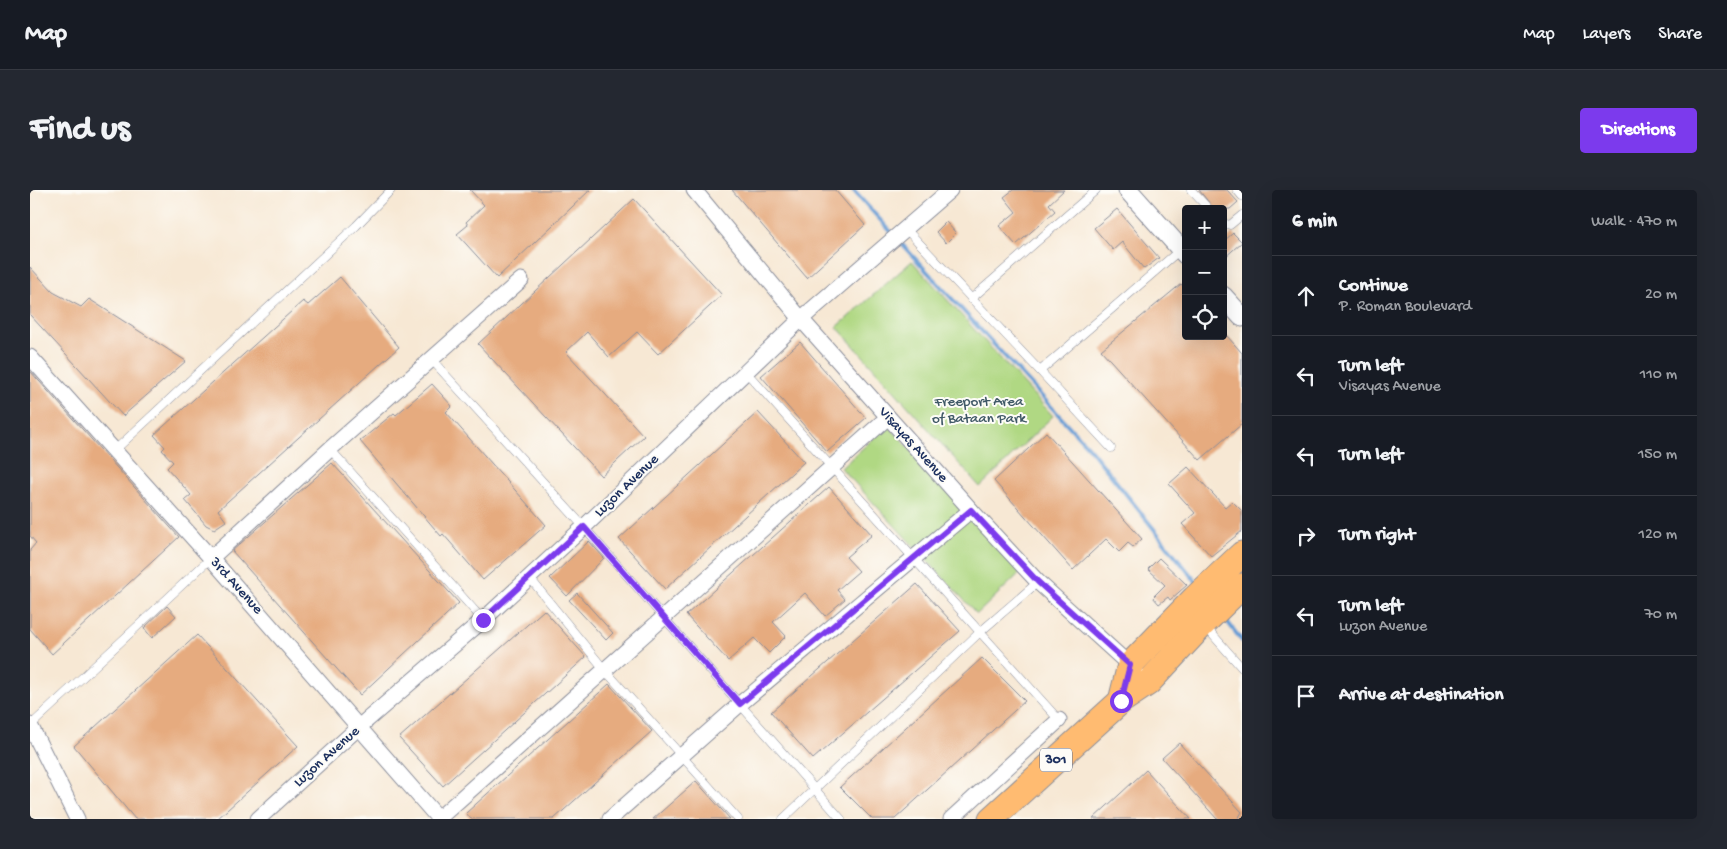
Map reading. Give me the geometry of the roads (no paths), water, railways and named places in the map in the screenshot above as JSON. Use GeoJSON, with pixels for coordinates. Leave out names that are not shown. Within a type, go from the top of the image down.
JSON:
{"type":"FeatureCollection","features":[{"type":"Feature","properties":{"kind":"main road","name":"301"},"geometry":{"type":"LineString","coordinates":[[1130,665],[1195,598],[1234,577]]}},
{"type":"Feature","properties":{"kind":"main road","name":"301"},"geometry":{"type":"LineString","coordinates":[[991,819],[1121,701],[1148,683],[1207,620],[1234,577]]}},
{"type":"Feature","properties":{"kind":"main road"},"geometry":{"type":"LineString","coordinates":[[1121,701],[1130,665]]}},
{"type":"Feature","properties":{"kind":"street","name":"Visayas Avenue"},"geometry":{"type":"LineString","coordinates":[[694,190],[801,319],[971,510],[1038,582],[1148,683]]}},
{"type":"Feature","properties":{"kind":"street","name":"Luzon Avenue"},"geometry":{"type":"LineString","coordinates":[[264,817],[360,726],[483,620],[584,527],[747,373],[801,319],[950,190]]}},
{"type":"Feature","properties":{"kind":"street"},"geometry":{"type":"LineString","coordinates":[[1128,190],[1182,251]]}},
{"type":"Feature","properties":{"kind":"street"},"geometry":{"type":"LineString","coordinates":[[211,558],[330,448],[432,360],[520,280]]}},
{"type":"Feature","properties":{"kind":"street"},"geometry":{"type":"LineString","coordinates":[[1227,300],[1242,317]]}},
{"type":"Feature","properties":{"kind":"street","name":"3rd Avenue"},"geometry":{"type":"LineString","coordinates":[[30,357],[211,558],[439,818]]}},
{"type":"Feature","properties":{"kind":"street"},"geometry":{"type":"LineString","coordinates":[[439,818],[888,417]]}},
{"type":"Feature","properties":{"kind":"street"},"geometry":{"type":"LineString","coordinates":[[610,819],[740,704],[971,510]]}},
{"type":"Feature","properties":{"kind":"street"},"geometry":{"type":"LineString","coordinates":[[951,819],[1059,720]]}},
{"type":"Feature","properties":{"kind":"street"},"geometry":{"type":"LineString","coordinates":[[30,726],[77,819]]}},
{"type":"Feature","properties":{"kind":"lane"},"geometry":{"type":"LineString","coordinates":[[114,452],[349,233],[391,190]]}},
{"type":"Feature","properties":{"kind":"lane"},"geometry":{"type":"LineString","coordinates":[[971,299],[1096,190]]}},
{"type":"Feature","properties":{"kind":"lane"},"geometry":{"type":"LineString","coordinates":[[1191,190],[1205,205]]}},
{"type":"Feature","properties":{"kind":"lane"},"geometry":{"type":"LineString","coordinates":[[1237,190],[1242,196]]}},
{"type":"Feature","properties":{"kind":"lane"},"geometry":{"type":"LineString","coordinates":[[1227,224],[1230,225],[1242,215]]}},
{"type":"Feature","properties":{"kind":"lane"},"geometry":{"type":"LineString","coordinates":[[902,230],[971,299],[1111,448]]}},
{"type":"Feature","properties":{"kind":"lane"},"geometry":{"type":"LineString","coordinates":[[1040,371],[1182,253]]}},
{"type":"Feature","properties":{"kind":"lane"},"geometry":{"type":"LineString","coordinates":[[432,360],[584,527],[662,618],[841,819]]}},
{"type":"Feature","properties":{"kind":"lane"},"geometry":{"type":"LineString","coordinates":[[747,373],[830,468],[1059,720]]}},
{"type":"Feature","properties":{"kind":"lane"},"geometry":{"type":"LineString","coordinates":[[330,448],[483,620]]}},
{"type":"Feature","properties":{"kind":"lane"},"geometry":{"type":"LineString","coordinates":[[30,726],[211,558]]}},
{"type":"Feature","properties":{"kind":"lane"},"geometry":{"type":"LineString","coordinates":[[529,577],[604,669],[738,819]]}},
{"type":"Feature","properties":{"kind":"lane"},"geometry":{"type":"LineString","coordinates":[[783,819],[979,633],[1038,582]]}},
{"type":"Feature","properties":{"kind":"lane"},"geometry":{"type":"LineString","coordinates":[[1207,620],[1242,668]]}},
{"type":"Feature","properties":{"kind":"waterway"},"geometry":{"type":"LineString","coordinates":[[853,190],[893,234]]}},
{"type":"Feature","properties":{"kind":"waterway"},"geometry":{"type":"LineString","coordinates":[[898,240],[1090,449],[1197,583]]}},
{"type":"Feature","properties":{"kind":"waterway"},"geometry":{"type":"LineString","coordinates":[[1223,616],[1242,641]]}},
{"type":"Feature","properties":{"kind":"park label","name":"Freeport Area of Bataan Park"},"geometry":{"type":"Point","coordinates":[979,410]}}]}
